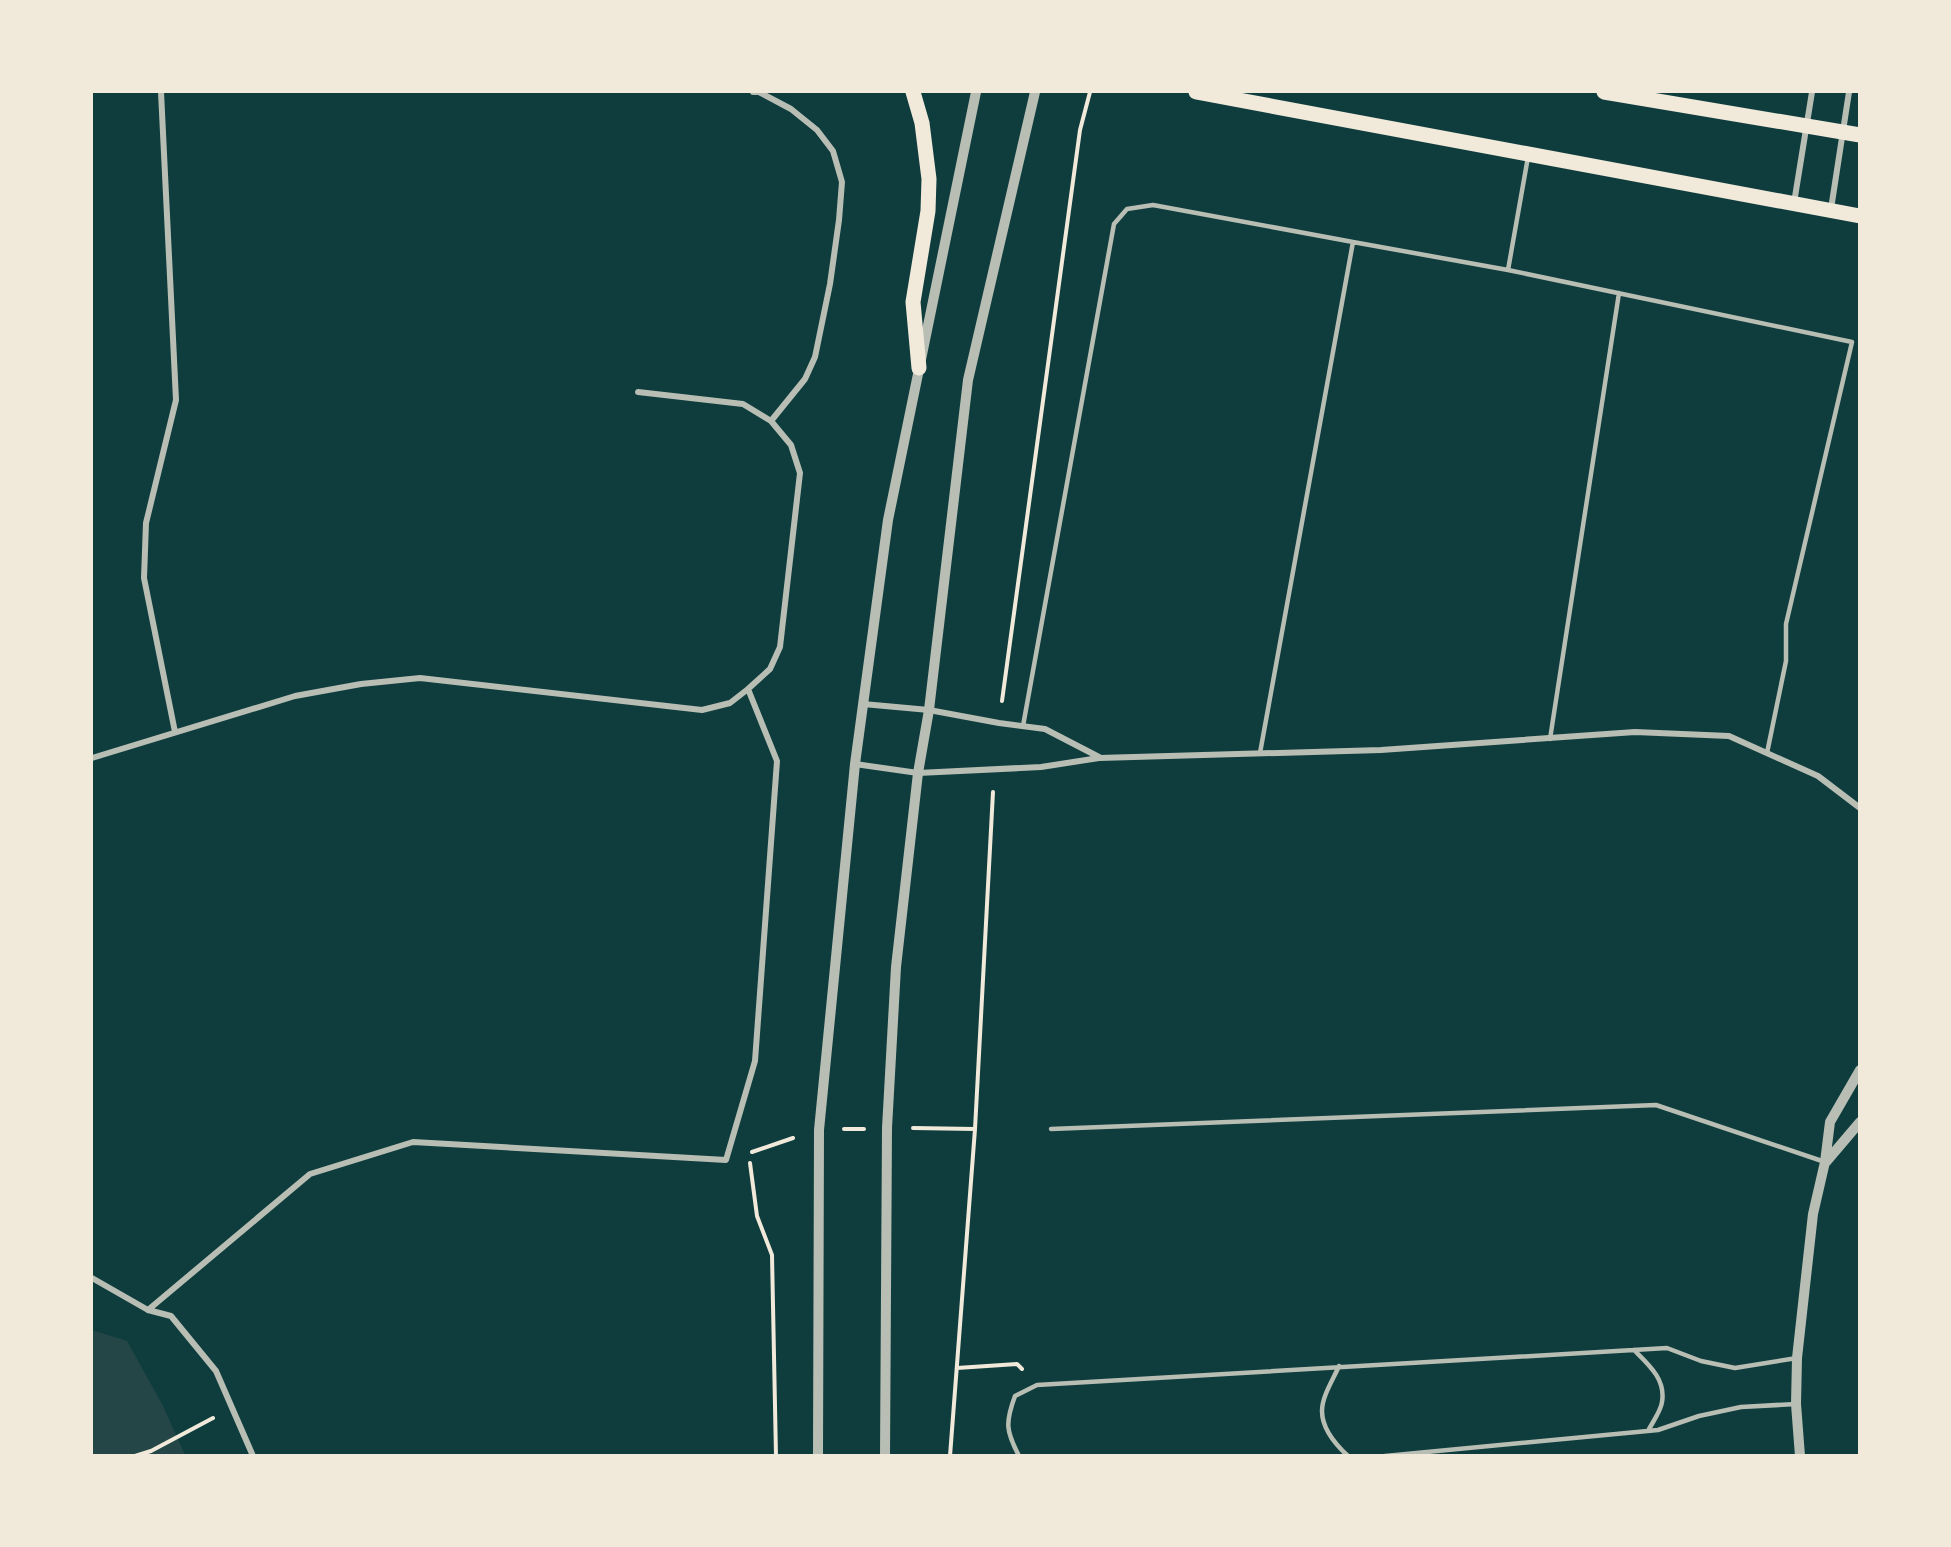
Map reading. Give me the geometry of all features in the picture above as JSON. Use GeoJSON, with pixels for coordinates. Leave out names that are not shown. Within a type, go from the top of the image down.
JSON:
{"type":"FeatureCollection","features":[{"type":"Feature","properties":{"kind":"main road"},"geometry":{"type":"LineString","coordinates":[[913,92],[922,123],[929,179],[928,211],[913,302],[920,368]]}},
{"type":"Feature","properties":{"kind":"main road"},"geometry":{"type":"LineString","coordinates":[[1196,92],[1860,216]]}},
{"type":"Feature","properties":{"kind":"main road"},"geometry":{"type":"LineString","coordinates":[[1604,92],[1860,135]]}},
{"type":"Feature","properties":{"kind":"street"},"geometry":{"type":"LineString","coordinates":[[160,92],[177,400],[146,523],[144,578],[176,732]]}},
{"type":"Feature","properties":{"kind":"street"},"geometry":{"type":"LineString","coordinates":[[753,92],[759,92],[791,109],[817,130],[832,150],[842,182],[830,284],[815,357],[805,379],[771,421]]}},
{"type":"Feature","properties":{"kind":"street"},"geometry":{"type":"LineString","coordinates":[[818,1455],[819,1130],[855,764],[888,520],[976,92]]}},
{"type":"Feature","properties":{"kind":"street"},"geometry":{"type":"LineString","coordinates":[[885,1455],[886,1128],[896,967],[968,380],[1035,92]]}},
{"type":"Feature","properties":{"kind":"street"},"geometry":{"type":"LineString","coordinates":[[1794,204],[1812,92]]}},
{"type":"Feature","properties":{"kind":"street"},"geometry":{"type":"LineString","coordinates":[[1830,211],[1849,92]]}},
{"type":"Feature","properties":{"kind":"street"},"geometry":{"type":"LineString","coordinates":[[92,758],[295,696],[361,684],[420,678],[702,710],[730,703],[770,669],[780,647],[800,473],[791,445],[771,421],[743,404],[638,392]]}},
{"type":"Feature","properties":{"kind":"street"},"geometry":{"type":"LineString","coordinates":[[148,1310],[310,1174],[413,1142],[726,1160],[755,1061],[777,761],[748,689]]}},
{"type":"Feature","properties":{"kind":"street"},"geometry":{"type":"LineString","coordinates":[[863,704],[929,710],[1045,729],[1099,758]]}},
{"type":"Feature","properties":{"kind":"street"},"geometry":{"type":"LineString","coordinates":[[855,764],[918,774],[1041,767],[1099,758],[1381,750],[1635,732],[1729,736],[1818,776],[1860,808]]}},
{"type":"Feature","properties":{"kind":"street"},"geometry":{"type":"LineString","coordinates":[[1800,1455],[1796,1404],[1797,1358],[1813,1214],[1826,1162],[1830,1122],[1860,1070]]}},
{"type":"Feature","properties":{"kind":"street"},"geometry":{"type":"LineString","coordinates":[[1826,1162],[1860,1122]]}},
{"type":"Feature","properties":{"kind":"street"},"geometry":{"type":"LineString","coordinates":[[92,1278],[148,1310],[171,1316],[216,1371],[254,1455]]}},
{"type":"Feature","properties":{"kind":"lane"},"geometry":{"type":"LineString","coordinates":[[1508,270],[1529,154]]}},
{"type":"Feature","properties":{"kind":"lane"},"geometry":{"type":"LineString","coordinates":[[1023,726],[1114,224],[1127,209],[1153,206],[1508,270],[1852,342],[1786,624],[1786,661],[1767,753]]}},
{"type":"Feature","properties":{"kind":"lane"},"geometry":{"type":"LineString","coordinates":[[1260,753],[1353,242]]}},
{"type":"Feature","properties":{"kind":"lane"},"geometry":{"type":"LineString","coordinates":[[1550,739],[1618,293]]}},
{"type":"Feature","properties":{"kind":"lane"},"geometry":{"type":"LineString","coordinates":[[1051,1129],[1656,1105],[1826,1162]]}},
{"type":"Feature","properties":{"kind":"lane"},"geometry":{"type":"LineString","coordinates":[[1019,1455],[1009,1437],[1008,1415],[1015,1396],[1037,1385],[1667,1348],[1701,1361],[1735,1368],[1797,1358]]}},
{"type":"Feature","properties":{"kind":"lane"},"geometry":{"type":"LineString","coordinates":[[1634,1350],[1650,1366],[1662,1383],[1662,1403],[1648,1431]]}},
{"type":"Feature","properties":{"kind":"lane"},"geometry":{"type":"LineString","coordinates":[[1339,1366],[1322,1412],[1326,1428],[1348,1455]]}},
{"type":"Feature","properties":{"kind":"lane"},"geometry":{"type":"LineString","coordinates":[[1385,1455],[1658,1430],[1699,1416],[1741,1407],[1796,1404]]}},
{"type":"Feature","properties":{"kind":"path"},"geometry":{"type":"LineString","coordinates":[[776,1455],[772,1255],[757,1216],[749,1152],[819,1130],[975,1129]]}},
{"type":"Feature","properties":{"kind":"path"},"geometry":{"type":"LineString","coordinates":[[957,1368],[1017,1364],[1037,1385]]}},
{"type":"Feature","properties":{"kind":"path"},"geometry":{"type":"LineString","coordinates":[[135,1455],[151,1451],[232,1408]]}},
{"type":"Feature","properties":{"kind":"shaded area"},"geometry":{"type":"Polygon","coordinates":[[[92,1330],[127,1341],[163,1406],[185,1455],[92,1455],[92,1330]]]}}]}
